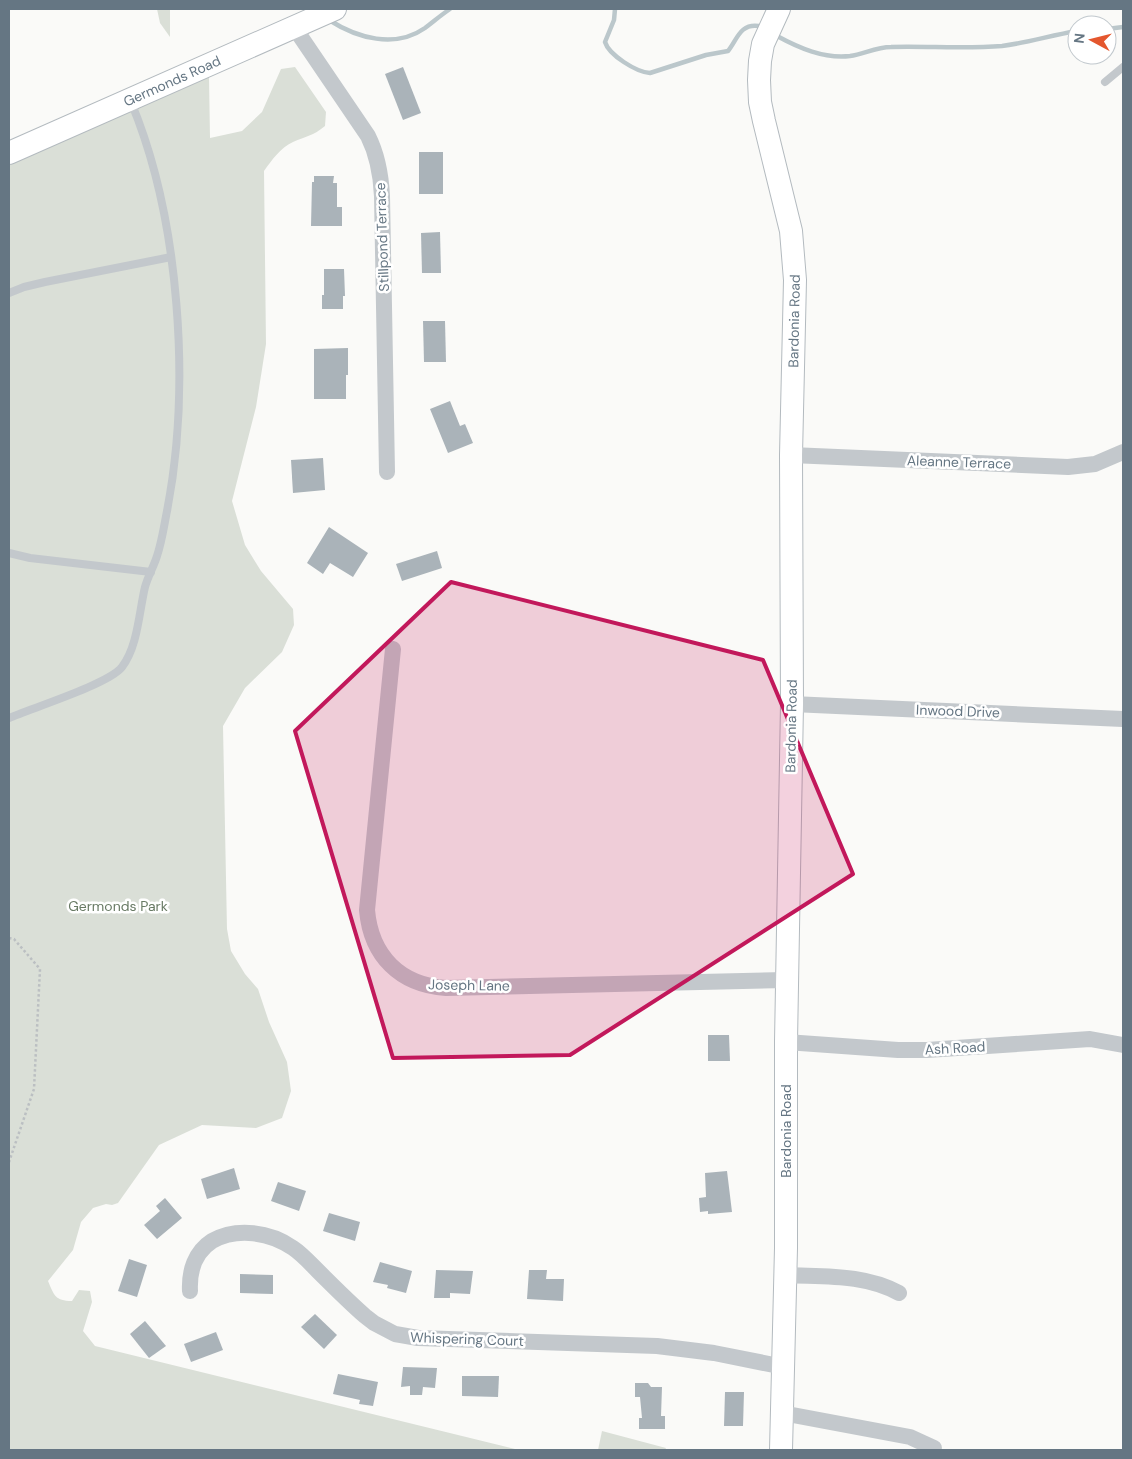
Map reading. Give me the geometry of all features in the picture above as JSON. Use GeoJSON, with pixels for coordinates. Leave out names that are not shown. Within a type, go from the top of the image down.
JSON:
{"type":"FeatureCollection","features":[{"type":"Feature","properties":{"kind":"street","name":"Germonds Road"},"geometry":{"type":"LineString","coordinates":[[9,153],[335,9]]}},
{"type":"Feature","properties":{"kind":"street","name":"Bardonia Road"},"geometry":{"type":"LineString","coordinates":[[779,9],[763,44],[759,80],[762,112],[789,222],[795,260],[792,455],[792,704],[786,980],[786,1275],[781,1450]]}},
{"type":"Feature","properties":{"kind":"street","name":"Stillpond Terrace"},"geometry":{"type":"LineString","coordinates":[[294,27],[368,136],[374,148],[380,171],[388,472]]}},
{"type":"Feature","properties":{"kind":"street","name":"Aleanne Terrace"},"geometry":{"type":"LineString","coordinates":[[792,455],[1068,467],[1095,464],[1123,452]]}},
{"type":"Feature","properties":{"kind":"street","name":"Joseph Lane"},"geometry":{"type":"LineString","coordinates":[[393,649],[367,910],[373,940],[393,968],[417,983],[446,988],[786,980]]}},
{"type":"Feature","properties":{"kind":"street","name":"Inwood Drive"},"geometry":{"type":"LineString","coordinates":[[792,704],[1123,719]]}},
{"type":"Feature","properties":{"kind":"street","name":"Ash Road"},"geometry":{"type":"LineString","coordinates":[[786,1042],[898,1050],[965,1048],[1090,1039],[1123,1045]]}},
{"type":"Feature","properties":{"kind":"street","name":"Whispering Court"},"geometry":{"type":"LineString","coordinates":[[190,1291],[190,1273],[193,1264],[209,1243],[226,1235],[256,1234],[276,1239],[294,1249],[374,1324],[395,1334],[430,1339],[657,1346],[714,1353],[784,1367]]}},
{"type":"Feature","properties":{"kind":"street"},"geometry":{"type":"LineString","coordinates":[[786,1275],[860,1279],[887,1286],[899,1293]]}},
{"type":"Feature","properties":{"kind":"street"},"geometry":{"type":"LineString","coordinates":[[782,1413],[910,1437],[934,1448]]}},
{"type":"Feature","properties":{"kind":"lane"},"geometry":{"type":"LineString","coordinates":[[1105,82],[1123,67]]}},
{"type":"Feature","properties":{"kind":"lane"},"geometry":{"type":"LineString","coordinates":[[9,718],[102,681],[121,668],[131,647],[146,585],[159,550],[167,510],[176,433],[179,357],[176,302],[162,208],[143,132],[130,100]]}},
{"type":"Feature","properties":{"kind":"lane"},"geometry":{"type":"LineString","coordinates":[[9,294],[24,287],[45,282],[170,257]]}},
{"type":"Feature","properties":{"kind":"lane"},"geometry":{"type":"LineString","coordinates":[[12,554],[30,558],[151,572]]}},
{"type":"Feature","properties":{"kind":"path"},"geometry":{"type":"LineString","coordinates":[[9,938],[14,939],[40,969],[34,1089],[9,1162]]}},
{"type":"Feature","properties":{"kind":"highlighted area"},"geometry":{"type":"Polygon","coordinates":[[[451,582],[763,660],[853,874],[570,1055],[393,1058],[295,731],[451,582]]]}},
{"type":"Feature","properties":{"kind":"green space"},"geometry":{"type":"Polygon","coordinates":[[[157,9],[170,9],[170,37],[160,23],[157,9]]]}},
{"type":"Feature","properties":{"kind":"green space","name":"Germonds Park"},"geometry":{"type":"Polygon","coordinates":[[[295,67],[326,112],[325,126],[284,148],[264,171],[266,344],[256,407],[232,501],[245,545],[261,571],[293,609],[294,625],[282,652],[245,688],[223,726],[227,929],[231,951],[245,974],[258,989],[269,1022],[287,1062],[291,1091],[282,1118],[256,1128],[202,1125],[159,1145],[118,1203],[93,1208],[81,1222],[73,1250],[48,1281],[56,1296],[62,1300],[72,1301],[79,1290],[90,1291],[92,1302],[83,1331],[95,1346],[519,1450],[9,1450],[9,165],[209,77],[210,138],[242,131],[262,112],[281,69],[295,67]]]}},
{"type":"Feature","properties":{"kind":"green space"},"geometry":{"type":"Polygon","coordinates":[[[602,1431],[666,1448],[665,1450],[598,1450],[602,1431]]]}},
{"type":"Feature","properties":{"kind":"building"},"geometry":{"type":"Polygon","coordinates":[[[403,67],[421,113],[403,120],[385,74],[403,67]]]}},
{"type":"Feature","properties":{"kind":"building"},"geometry":{"type":"Polygon","coordinates":[[[419,152],[443,152],[443,194],[419,194],[419,152]]]}},
{"type":"Feature","properties":{"kind":"building"},"geometry":{"type":"Polygon","coordinates":[[[314,176],[334,176],[333,183],[337,183],[337,207],[342,207],[342,226],[311,226],[312,182],[314,182],[314,176]]]}},
{"type":"Feature","properties":{"kind":"building"},"geometry":{"type":"Polygon","coordinates":[[[440,232],[441,273],[422,273],[421,233],[440,232]]]}},
{"type":"Feature","properties":{"kind":"building"},"geometry":{"type":"Polygon","coordinates":[[[324,269],[344,269],[345,296],[343,296],[343,309],[322,309],[324,269]]]}},
{"type":"Feature","properties":{"kind":"building"},"geometry":{"type":"Polygon","coordinates":[[[423,321],[445,321],[446,362],[424,362],[423,321]]]}},
{"type":"Feature","properties":{"kind":"building"},"geometry":{"type":"Polygon","coordinates":[[[348,348],[346,399],[314,399],[314,349],[348,348]]]}},
{"type":"Feature","properties":{"kind":"building"},"geometry":{"type":"Polygon","coordinates":[[[450,401],[460,426],[465,424],[473,443],[448,453],[430,409],[450,401]]]}},
{"type":"Feature","properties":{"kind":"building"},"geometry":{"type":"Polygon","coordinates":[[[323,458],[325,490],[293,493],[291,460],[323,458]]]}},
{"type":"Feature","properties":{"kind":"building"},"geometry":{"type":"Polygon","coordinates":[[[329,527],[368,553],[353,577],[330,563],[323,574],[307,563],[329,527]]]}},
{"type":"Feature","properties":{"kind":"building"},"geometry":{"type":"Polygon","coordinates":[[[437,551],[442,568],[402,581],[396,564],[437,551]]]}},
{"type":"Feature","properties":{"kind":"building"},"geometry":{"type":"Polygon","coordinates":[[[708,1035],[729,1035],[730,1061],[708,1061],[708,1035]]]}},
{"type":"Feature","properties":{"kind":"building"},"geometry":{"type":"Polygon","coordinates":[[[234,1168],[240,1189],[207,1199],[201,1179],[234,1168]]]}},
{"type":"Feature","properties":{"kind":"building"},"geometry":{"type":"Polygon","coordinates":[[[727,1171],[732,1212],[708,1214],[708,1211],[700,1212],[699,1198],[706,1197],[705,1173],[727,1171]]]}},
{"type":"Feature","properties":{"kind":"building"},"geometry":{"type":"Polygon","coordinates":[[[278,1182],[306,1191],[299,1211],[271,1201],[278,1182]]]}},
{"type":"Feature","properties":{"kind":"building"},"geometry":{"type":"Polygon","coordinates":[[[165,1198],[182,1218],[157,1239],[144,1225],[160,1211],[156,1206],[165,1198]]]}},
{"type":"Feature","properties":{"kind":"building"},"geometry":{"type":"Polygon","coordinates":[[[329,1213],[360,1222],[355,1241],[323,1231],[329,1213]]]}},
{"type":"Feature","properties":{"kind":"building"},"geometry":{"type":"Polygon","coordinates":[[[129,1259],[147,1265],[137,1297],[118,1291],[129,1259]]]}},
{"type":"Feature","properties":{"kind":"building"},"geometry":{"type":"Polygon","coordinates":[[[380,1262],[412,1271],[406,1293],[387,1288],[388,1285],[373,1282],[380,1262]]]}},
{"type":"Feature","properties":{"kind":"building"},"geometry":{"type":"Polygon","coordinates":[[[436,1270],[473,1271],[470,1294],[450,1293],[450,1298],[434,1298],[436,1270]]]}},
{"type":"Feature","properties":{"kind":"building"},"geometry":{"type":"Polygon","coordinates":[[[529,1270],[547,1270],[546,1279],[564,1279],[563,1301],[527,1299],[529,1270]]]}},
{"type":"Feature","properties":{"kind":"building"},"geometry":{"type":"Polygon","coordinates":[[[240,1274],[273,1275],[273,1294],[240,1293],[240,1274]]]}},
{"type":"Feature","properties":{"kind":"building"},"geometry":{"type":"Polygon","coordinates":[[[315,1314],[337,1335],[324,1349],[301,1327],[315,1314]]]}},
{"type":"Feature","properties":{"kind":"building"},"geometry":{"type":"Polygon","coordinates":[[[145,1321],[166,1346],[149,1358],[130,1334],[145,1321]]]}},
{"type":"Feature","properties":{"kind":"building"},"geometry":{"type":"Polygon","coordinates":[[[216,1332],[223,1350],[191,1362],[184,1344],[216,1332]]]}},
{"type":"Feature","properties":{"kind":"building"},"geometry":{"type":"Polygon","coordinates":[[[403,1367],[437,1368],[435,1388],[423,1387],[422,1395],[410,1395],[410,1386],[401,1387],[403,1367]]]}},
{"type":"Feature","properties":{"kind":"building"},"geometry":{"type":"Polygon","coordinates":[[[338,1374],[378,1382],[373,1406],[359,1404],[360,1400],[333,1394],[338,1374]]]}},
{"type":"Feature","properties":{"kind":"building"},"geometry":{"type":"Polygon","coordinates":[[[462,1376],[499,1376],[498,1397],[462,1396],[462,1376]]]}},
{"type":"Feature","properties":{"kind":"building"},"geometry":{"type":"Polygon","coordinates":[[[635,1383],[648,1383],[651,1387],[662,1387],[661,1416],[665,1416],[665,1429],[639,1429],[639,1418],[642,1418],[640,1397],[635,1397],[635,1383]]]}},
{"type":"Feature","properties":{"kind":"building"},"geometry":{"type":"Polygon","coordinates":[[[725,1392],[744,1392],[743,1426],[724,1426],[725,1392]]]}},
{"type":"Feature","properties":{"kind":"waterway"},"geometry":{"type":"LineString","coordinates":[[329,20],[364,36],[376,39],[401,38],[425,28],[450,9]]}},
{"type":"Feature","properties":{"kind":"waterway"},"geometry":{"type":"LineString","coordinates":[[615,9],[614,20],[605,42],[612,52],[624,62],[638,70],[650,73],[706,55],[728,51],[743,30],[747,27],[759,26]]}},
{"type":"Feature","properties":{"kind":"waterway"},"geometry":{"type":"LineString","coordinates":[[1117,28],[1123,27]]}},
{"type":"Feature","properties":{"kind":"waterway"},"geometry":{"type":"LineString","coordinates":[[777,36],[812,52],[831,56],[850,56],[886,47],[1002,46],[1067,33]]}}]}
